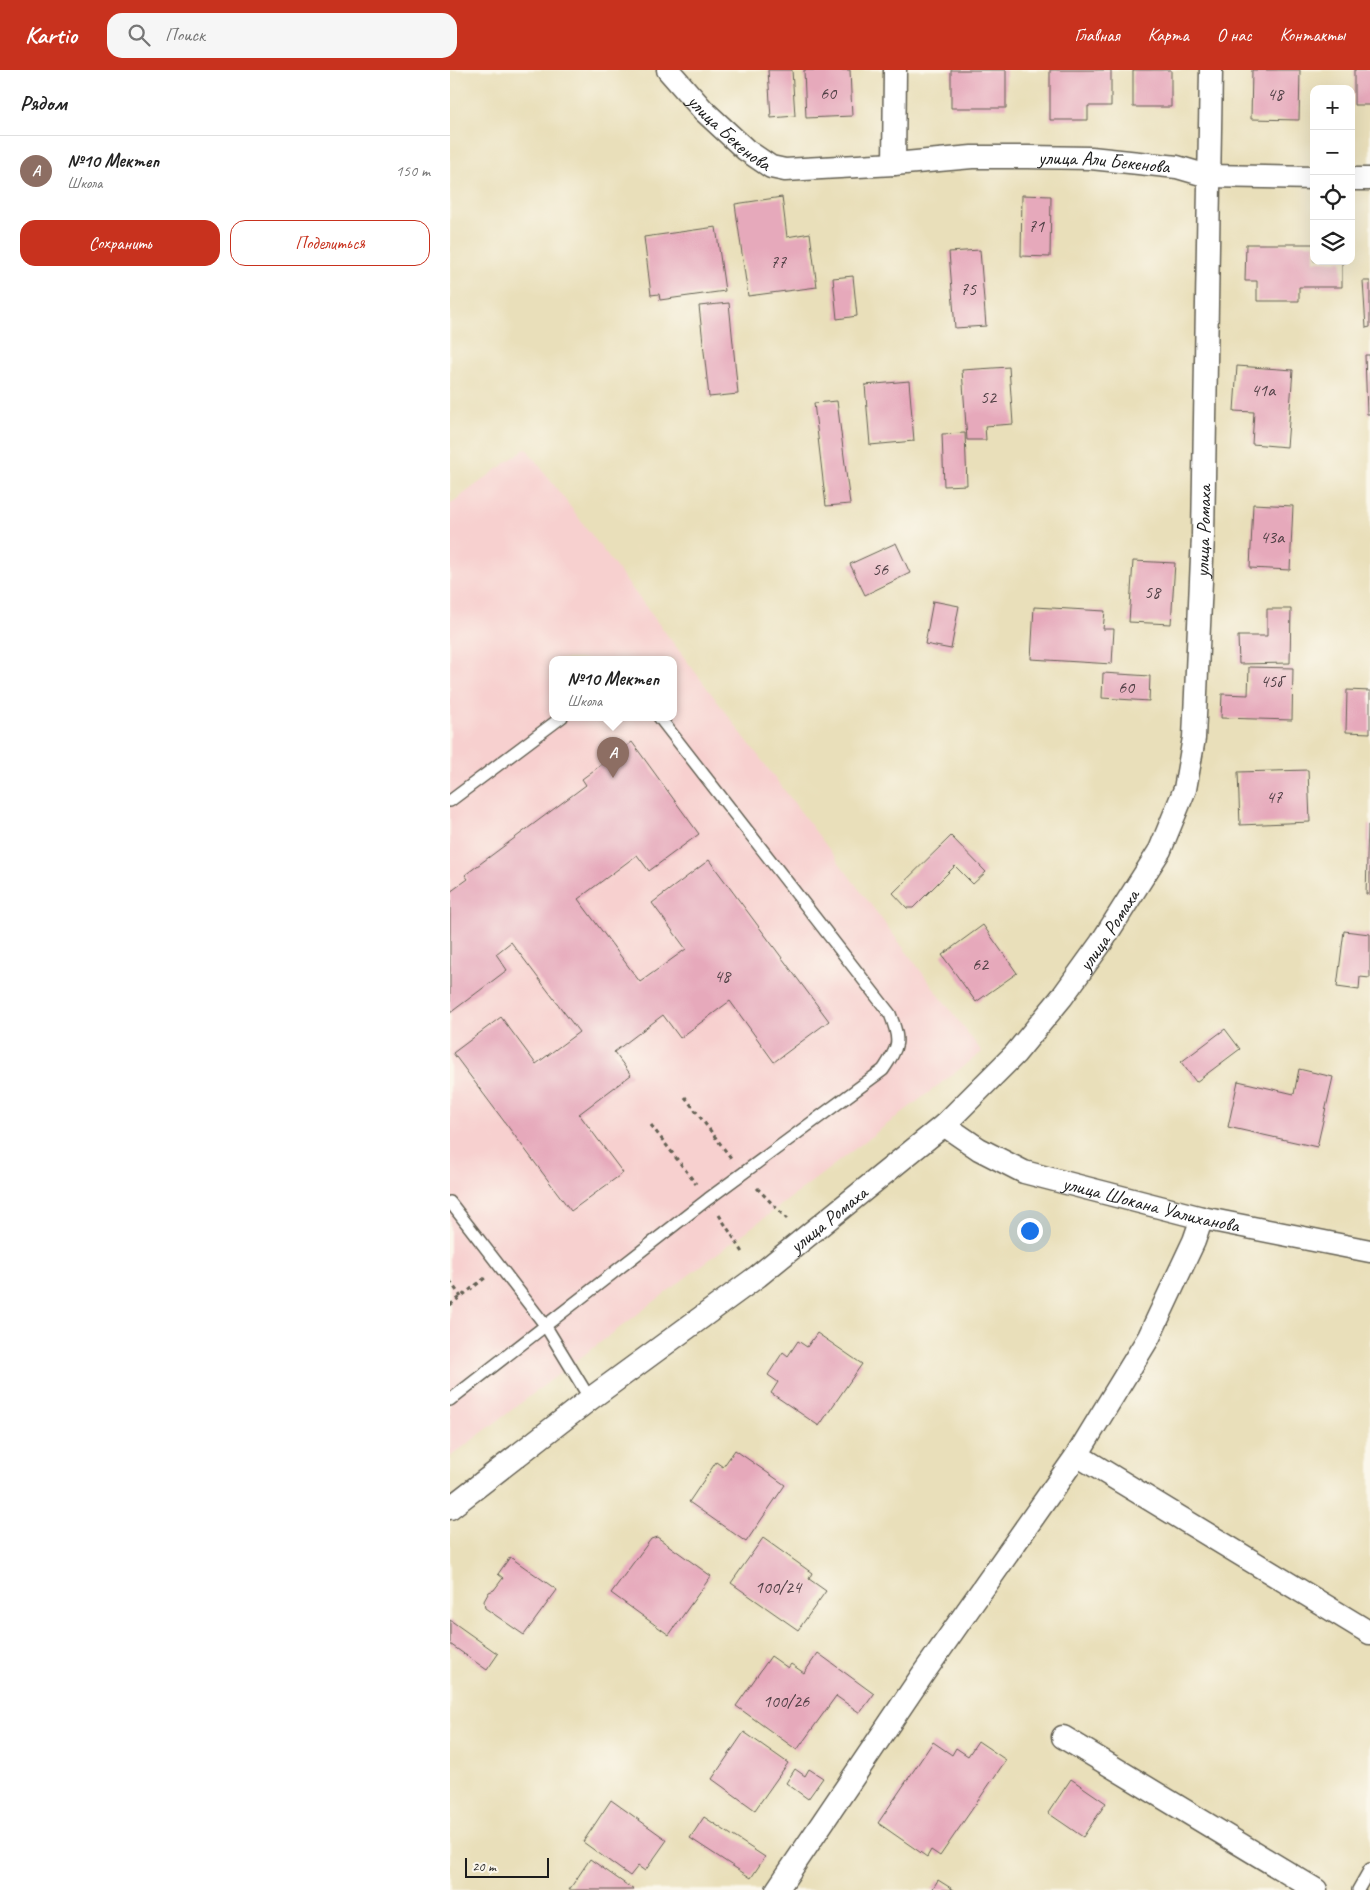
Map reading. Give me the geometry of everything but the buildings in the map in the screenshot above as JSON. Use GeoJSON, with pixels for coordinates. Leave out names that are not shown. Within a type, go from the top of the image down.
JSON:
{"type":"FeatureCollection","features":[{"type":"Feature","properties":{"kind":"street","name":"улица Бекенова"},"geometry":{"type":"LineString","coordinates":[[668,70],[703,110],[746,150],[770,167],[785,170],[894,164]]}},
{"type":"Feature","properties":{"kind":"street"},"geometry":{"type":"LineString","coordinates":[[894,164],[895,70]]}},
{"type":"Feature","properties":{"kind":"street","name":"улица Ромаха"},"geometry":{"type":"LineString","coordinates":[[450,1508],[590,1399],[758,1276],[944,1125],[1015,1054],[1062,997],[1101,943],[1160,850],[1185,789],[1194,738],[1204,536],[1211,70]]}},
{"type":"Feature","properties":{"kind":"street","name":"улица Али Бекенова"},"geometry":{"type":"LineString","coordinates":[[894,164],[972,157],[1091,158],[1177,167],[1208,176],[1310,178]]}},
{"type":"Feature","properties":{"kind":"street"},"geometry":{"type":"LineString","coordinates":[[1355,179],[1370,179]]}},
{"type":"Feature","properties":{"kind":"street","name":"улица Шокана Уалиханова"},"geometry":{"type":"LineString","coordinates":[[944,1125],[979,1149],[1024,1172],[1202,1218],[1370,1250]]}},
{"type":"Feature","properties":{"kind":"street"},"geometry":{"type":"LineString","coordinates":[[777,1890],[925,1671],[1078,1455],[1149,1337],[1194,1241],[1202,1218]]}},
{"type":"Feature","properties":{"kind":"street"},"geometry":{"type":"LineString","coordinates":[[1078,1455],[1370,1633]]}},
{"type":"Feature","properties":{"kind":"street"},"geometry":{"type":"LineString","coordinates":[[1063,1737],[1316,1890]]}},
{"type":"Feature","properties":{"kind":"lane"},"geometry":{"type":"LineString","coordinates":[[450,801],[557,721]]}},
{"type":"Feature","properties":{"kind":"lane"},"geometry":{"type":"LineString","coordinates":[[450,1400],[715,1194],[883,1070],[894,1054],[898,1042],[890,1014],[662,721]]}},
{"type":"Feature","properties":{"kind":"lane"},"geometry":{"type":"LineString","coordinates":[[450,1202],[545,1326],[590,1399]]}},
{"type":"Feature","properties":{"kind":"lane"},"geometry":{"type":"LineString","coordinates":[[1358,1890],[1370,1869]]}},
{"type":"Feature","properties":{"kind":"path"},"geometry":{"type":"LineString","coordinates":[[450,1305],[500,1266]]}},
{"type":"Feature","properties":{"kind":"path"},"geometry":{"type":"LineString","coordinates":[[450,1281],[461,1297]]}},
{"type":"Feature","properties":{"kind":"shaded area"},"geometry":{"type":"Polygon","coordinates":[[[526,448],[982,1052],[450,1457],[450,504],[526,448]]]}},
{"type":"Feature","properties":{"kind":"place","name":"№10 Мектеп"},"geometry":{"type":"Point","coordinates":[613,778]}}]}
